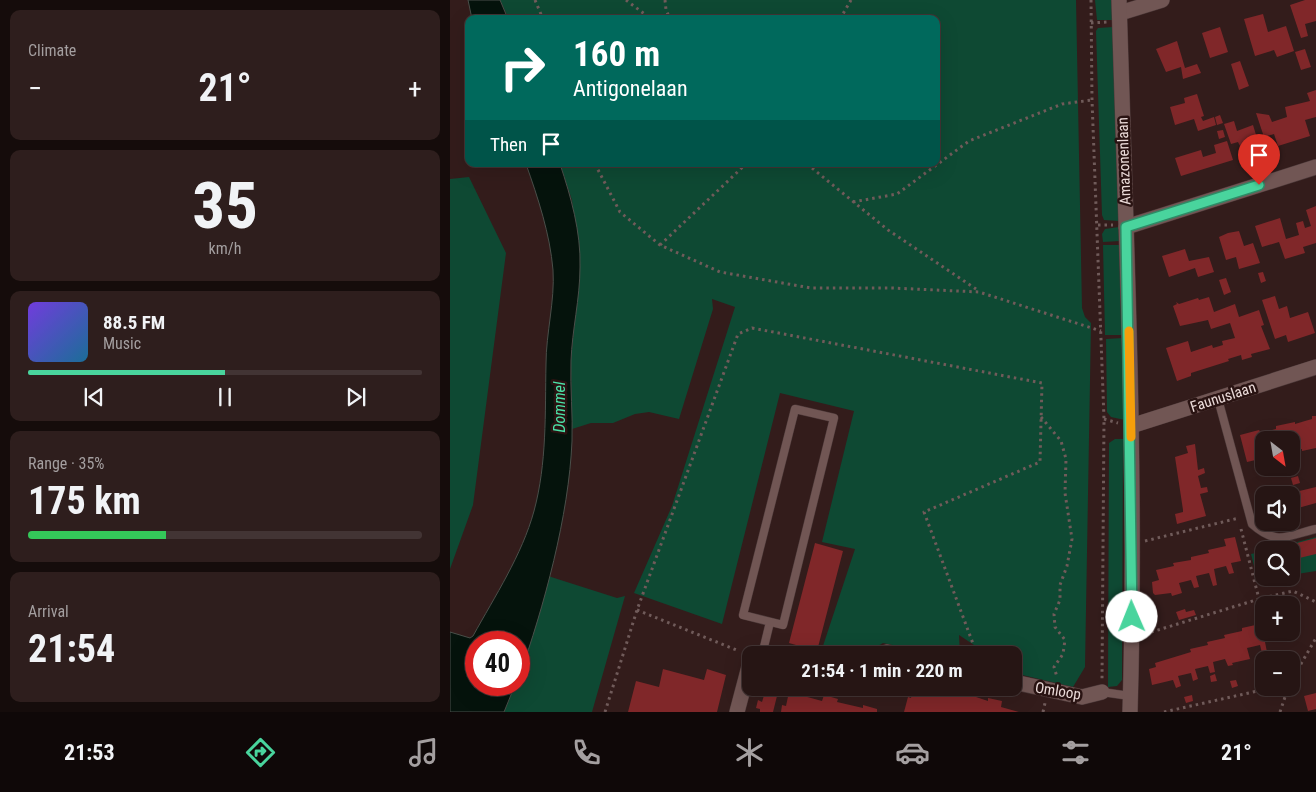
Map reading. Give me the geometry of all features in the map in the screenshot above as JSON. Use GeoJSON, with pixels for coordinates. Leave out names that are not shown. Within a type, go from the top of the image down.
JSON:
{"type":"FeatureCollection","features":[{"type":"Feature","properties":{"kind":"street"},"geometry":{"type":"LineString","coordinates":[[1119,7],[1162,0]]}},
{"type":"Feature","properties":{"kind":"street","name":"Amazonenlaan"},"geometry":{"type":"LineString","coordinates":[[1119,7],[1131,426],[1130,545],[1132,635],[1130,712]]}},
{"type":"Feature","properties":{"kind":"street"},"geometry":{"type":"LineString","coordinates":[[1126,227],[1316,167]]}},
{"type":"Feature","properties":{"kind":"street","name":"Faunuslaan"},"geometry":{"type":"LineString","coordinates":[[1131,426],[1316,367]]}},
{"type":"Feature","properties":{"kind":"street","name":"Omloop"},"geometry":{"type":"LineString","coordinates":[[1022,684],[1057,692],[1082,704],[1102,692]]}},
{"type":"Feature","properties":{"kind":"street"},"geometry":{"type":"LineString","coordinates":[[738,712],[742,687]]}},
{"type":"Feature","properties":{"kind":"lane"},"geometry":{"type":"LineString","coordinates":[[1218,399],[1252,524],[1264,535],[1276,539],[1316,529]]}},
{"type":"Feature","properties":{"kind":"lane"},"geometry":{"type":"LineString","coordinates":[[795,409],[834,418],[783,625],[770,622],[743,616],[795,409]]}},
{"type":"Feature","properties":{"kind":"lane"},"geometry":{"type":"LineString","coordinates":[[764,646],[770,622]]}},
{"type":"Feature","properties":{"kind":"lane"},"geometry":{"type":"LineString","coordinates":[[1102,692],[1130,696]]}},
{"type":"Feature","properties":{"kind":"path"},"geometry":{"type":"LineString","coordinates":[[535,0],[541,15]]}},
{"type":"Feature","properties":{"kind":"path"},"geometry":{"type":"LineString","coordinates":[[626,0],[646,15]]}},
{"type":"Feature","properties":{"kind":"path"},"geometry":{"type":"LineString","coordinates":[[665,0],[668,15]]}},
{"type":"Feature","properties":{"kind":"path"},"geometry":{"type":"LineString","coordinates":[[842,15],[851,0]]}},
{"type":"Feature","properties":{"kind":"path","name":"Amazonenlaan"},"geometry":{"type":"LineString","coordinates":[[1091,0],[1092,100],[1104,419],[1102,692]]}},
{"type":"Feature","properties":{"kind":"path"},"geometry":{"type":"LineString","coordinates":[[940,162],[969,141],[1062,104],[1092,100]]}},
{"type":"Feature","properties":{"kind":"path"},"geometry":{"type":"LineString","coordinates":[[597,167],[620,212],[660,245],[720,272],[811,288],[892,288],[980,292],[1101,331]]}},
{"type":"Feature","properties":{"kind":"path"},"geometry":{"type":"LineString","coordinates":[[660,245],[743,167]]}},
{"type":"Feature","properties":{"kind":"path"},"geometry":{"type":"LineString","coordinates":[[811,167],[888,230],[980,292]]}},
{"type":"Feature","properties":{"kind":"path"},"geometry":{"type":"LineString","coordinates":[[853,202],[897,194],[934,167]]}},
{"type":"Feature","properties":{"kind":"path"},"geometry":{"type":"LineString","coordinates":[[605,712],[637,610],[738,334],[752,328],[1042,383],[1040,462],[924,512],[973,646]]}},
{"type":"Feature","properties":{"kind":"path"},"geometry":{"type":"LineString","coordinates":[[1041,417],[1061,441],[1066,459],[1065,493],[1072,539],[1067,566],[1060,585],[1060,600],[1054,614],[1055,627],[1065,640],[1063,654],[1054,667],[1057,677],[1057,692]]}},
{"type":"Feature","properties":{"kind":"path"},"geometry":{"type":"LineString","coordinates":[[1238,518],[1258,596]]}},
{"type":"Feature","properties":{"kind":"path"},"geometry":{"type":"LineString","coordinates":[[1130,545],[1238,518],[1252,524]]}},
{"type":"Feature","properties":{"kind":"path"},"geometry":{"type":"LineString","coordinates":[[1269,596],[1293,591],[1316,602]]}},
{"type":"Feature","properties":{"kind":"path"},"geometry":{"type":"LineString","coordinates":[[1132,635],[1148,634],[1255,599]]}},
{"type":"Feature","properties":{"kind":"path"},"geometry":{"type":"LineString","coordinates":[[637,610],[742,654]]}},
{"type":"Feature","properties":{"kind":"path"},"geometry":{"type":"LineString","coordinates":[[1300,665],[1316,638]]}},
{"type":"Feature","properties":{"kind":"path"},"geometry":{"type":"LineString","coordinates":[[1164,712],[1255,692]]}},
{"type":"Feature","properties":{"kind":"path"},"geometry":{"type":"LineString","coordinates":[[1280,712],[1285,696]]}},
{"type":"Feature","properties":{"kind":"green space"},"geometry":{"type":"Polygon","coordinates":[[[500,0],[1076,0],[1082,308],[1085,317],[1091,323],[1085,667],[1073,687],[1022,675],[1022,646],[976,646],[959,635],[960,646],[897,646],[883,643],[878,646],[823,646],[855,549],[822,542],[854,411],[780,393],[722,624],[634,593],[672,506],[735,307],[712,299],[713,309],[679,419],[649,412],[635,414],[613,423],[591,423],[572,429],[571,360],[580,267],[572,200],[561,167],[940,167],[940,15],[507,15],[500,0]]]}},
{"type":"Feature","properties":{"kind":"green space"},"geometry":{"type":"Polygon","coordinates":[[[1095,0],[1112,0],[1113,20],[1097,20],[1095,0]]]}},
{"type":"Feature","properties":{"kind":"green space"},"geometry":{"type":"Polygon","coordinates":[[[1113,27],[1119,221],[1104,220],[1102,215],[1096,31],[1098,28],[1113,27]]]}},
{"type":"Feature","properties":{"kind":"green space"},"geometry":{"type":"Polygon","coordinates":[[[469,177],[506,253],[473,505],[450,569],[450,179],[469,177]]]}},
{"type":"Feature","properties":{"kind":"green space"},"geometry":{"type":"Polygon","coordinates":[[[1119,227],[1120,241],[1103,242],[1102,234],[1105,229],[1119,227]]]}},
{"type":"Feature","properties":{"kind":"green space"},"geometry":{"type":"Polygon","coordinates":[[[1103,245],[1120,245],[1123,335],[1105,335],[1103,245]]]}},
{"type":"Feature","properties":{"kind":"green space"},"geometry":{"type":"Polygon","coordinates":[[[1123,338],[1125,420],[1111,417],[1107,412],[1106,339],[1123,338]]]}},
{"type":"Feature","properties":{"kind":"green space"},"geometry":{"type":"Polygon","coordinates":[[[1115,439],[1123,439],[1122,680],[1117,686],[1108,687],[1109,443],[1115,439]]]}},
{"type":"Feature","properties":{"kind":"green space"},"geometry":{"type":"Polygon","coordinates":[[[1316,537],[1316,571],[1300,574],[1300,541],[1316,537]]]}},
{"type":"Feature","properties":{"kind":"green space"},"geometry":{"type":"Polygon","coordinates":[[[1255,553],[1255,570],[1251,554],[1255,553]]]}},
{"type":"Feature","properties":{"kind":"green space"},"geometry":{"type":"Polygon","coordinates":[[[548,576],[617,598],[625,596],[592,712],[504,712],[511,696],[530,696],[530,639],[548,576]]]}},
{"type":"Feature","properties":{"kind":"water"},"geometry":{"type":"Polygon","coordinates":[[[468,0],[500,0],[506,15],[471,15],[468,0]]]}},
{"type":"Feature","properties":{"kind":"water","name":"Dommel"},"geometry":{"type":"Polygon","coordinates":[[[527,167],[561,167],[577,228],[580,254],[580,279],[571,361],[572,441],[570,470],[561,530],[546,591],[530,643],[530,631],[476,631],[507,575],[522,543],[529,527],[538,493],[543,456],[546,352],[553,293],[553,270],[546,230],[527,167]]]}},
{"type":"Feature","properties":{"kind":"water"},"geometry":{"type":"Polygon","coordinates":[[[450,632],[465,636],[465,696],[511,696],[504,712],[450,712],[450,632]]]}},
{"type":"Feature","properties":{"kind":"building"},"geometry":{"type":"Polygon","coordinates":[[[1305,0],[1316,0],[1316,21],[1305,24],[1308,36],[1301,38],[1290,5],[1305,0]]]}},
{"type":"Feature","properties":{"kind":"building"},"geometry":{"type":"Polygon","coordinates":[[[1263,14],[1268,32],[1286,26],[1294,51],[1277,57],[1274,50],[1255,56],[1244,19],[1263,14]]]}},
{"type":"Feature","properties":{"kind":"building"},"geometry":{"type":"Polygon","coordinates":[[[1220,27],[1228,52],[1210,58],[1202,33],[1220,27]]]}},
{"type":"Feature","properties":{"kind":"building"},"geometry":{"type":"Polygon","coordinates":[[[1177,41],[1185,68],[1197,64],[1201,73],[1183,79],[1181,67],[1166,72],[1156,49],[1177,41]]]}},
{"type":"Feature","properties":{"kind":"building"},"geometry":{"type":"Polygon","coordinates":[[[1305,49],[1311,67],[1301,70],[1295,52],[1305,49]]]}},
{"type":"Feature","properties":{"kind":"building"},"geometry":{"type":"Polygon","coordinates":[[[1240,61],[1249,86],[1239,90],[1231,64],[1240,61]]]}},
{"type":"Feature","properties":{"kind":"building"},"geometry":{"type":"Polygon","coordinates":[[[1316,90],[1316,117],[1305,120],[1310,136],[1278,146],[1274,134],[1264,137],[1256,113],[1269,115],[1272,122],[1287,117],[1285,107],[1310,101],[1307,93],[1316,90]]]}},
{"type":"Feature","properties":{"kind":"building"},"geometry":{"type":"Polygon","coordinates":[[[1197,94],[1204,116],[1201,117],[1203,121],[1214,117],[1216,125],[1198,131],[1194,119],[1175,125],[1170,107],[1185,103],[1184,98],[1197,94]]]}},
{"type":"Feature","properties":{"kind":"building"},"geometry":{"type":"Polygon","coordinates":[[[1220,115],[1223,123],[1217,125],[1215,117],[1220,115]]]}},
{"type":"Feature","properties":{"kind":"building"},"geometry":{"type":"Polygon","coordinates":[[[1234,121],[1237,131],[1253,125],[1261,151],[1245,156],[1238,142],[1231,144],[1224,124],[1234,121]]]}},
{"type":"Feature","properties":{"kind":"building"},"geometry":{"type":"Polygon","coordinates":[[[1223,130],[1225,137],[1219,139],[1217,131],[1223,130]]]}},
{"type":"Feature","properties":{"kind":"building"},"geometry":{"type":"Polygon","coordinates":[[[1227,141],[1233,160],[1181,176],[1175,158],[1201,150],[1203,157],[1216,153],[1214,145],[1227,141]]]}},
{"type":"Feature","properties":{"kind":"building"},"geometry":{"type":"Polygon","coordinates":[[[1316,206],[1316,243],[1303,247],[1305,253],[1285,259],[1279,242],[1262,247],[1255,226],[1280,218],[1286,239],[1299,235],[1296,223],[1303,221],[1305,228],[1311,226],[1306,210],[1316,206]]]}},
{"type":"Feature","properties":{"kind":"building"},"geometry":{"type":"Polygon","coordinates":[[[1239,231],[1244,246],[1253,243],[1260,263],[1239,269],[1236,257],[1226,260],[1219,237],[1239,231]]]}},
{"type":"Feature","properties":{"kind":"building"},"geometry":{"type":"Polygon","coordinates":[[[1185,249],[1189,261],[1209,257],[1214,272],[1198,277],[1195,268],[1169,277],[1162,256],[1185,249]]]}},
{"type":"Feature","properties":{"kind":"building"},"geometry":{"type":"Polygon","coordinates":[[[1263,272],[1266,281],[1261,283],[1258,273],[1263,272]]]}},
{"type":"Feature","properties":{"kind":"building"},"geometry":{"type":"Polygon","coordinates":[[[1226,278],[1231,292],[1224,295],[1219,280],[1226,278]]]}},
{"type":"Feature","properties":{"kind":"building"},"geometry":{"type":"Polygon","coordinates":[[[1275,296],[1279,309],[1287,306],[1290,318],[1308,312],[1315,333],[1288,342],[1286,335],[1275,339],[1262,300],[1275,296]]]}},
{"type":"Feature","properties":{"kind":"building"},"geometry":{"type":"Polygon","coordinates":[[[1209,297],[1214,312],[1235,304],[1239,317],[1259,310],[1264,325],[1261,326],[1270,349],[1251,354],[1252,357],[1242,360],[1241,355],[1228,359],[1229,361],[1191,373],[1191,376],[1177,381],[1166,348],[1188,341],[1191,352],[1212,345],[1213,348],[1223,345],[1222,341],[1235,338],[1230,323],[1211,329],[1208,320],[1180,326],[1173,306],[1177,304],[1176,302],[1179,304],[1198,298],[1199,300],[1209,297]]]}},
{"type":"Feature","properties":{"kind":"building"},"geometry":{"type":"Polygon","coordinates":[[[1312,416],[1316,416],[1316,448],[1302,451],[1302,449],[1300,449],[1300,431],[1268,431],[1276,429],[1276,426],[1295,422],[1295,424],[1312,419],[1312,416]]]}},
{"type":"Feature","properties":{"kind":"building"},"geometry":{"type":"Polygon","coordinates":[[[1255,431],[1255,460],[1247,462],[1240,435],[1255,431]]]}},
{"type":"Feature","properties":{"kind":"building"},"geometry":{"type":"Polygon","coordinates":[[[1195,444],[1198,470],[1204,468],[1205,473],[1198,476],[1201,488],[1207,487],[1208,492],[1200,494],[1206,516],[1177,524],[1175,514],[1183,512],[1183,510],[1175,457],[1188,453],[1186,446],[1195,444]]]}},
{"type":"Feature","properties":{"kind":"building"},"geometry":{"type":"Polygon","coordinates":[[[1298,476],[1300,483],[1293,485],[1291,478],[1298,476]]]}},
{"type":"Feature","properties":{"kind":"building"},"geometry":{"type":"Polygon","coordinates":[[[1316,487],[1316,503],[1300,507],[1300,491],[1316,487]]]}},
{"type":"Feature","properties":{"kind":"building"},"geometry":{"type":"Polygon","coordinates":[[[1235,537],[1241,561],[1231,563],[1234,573],[1229,574],[1226,566],[1214,569],[1217,585],[1213,586],[1209,573],[1196,576],[1199,587],[1194,588],[1191,580],[1179,583],[1182,593],[1172,596],[1171,593],[1155,595],[1153,593],[1152,582],[1159,580],[1156,570],[1174,566],[1173,563],[1191,560],[1191,557],[1209,553],[1208,550],[1226,546],[1224,539],[1235,537]]]}},
{"type":"Feature","properties":{"kind":"building"},"geometry":{"type":"Polygon","coordinates":[[[1316,538],[1316,554],[1300,558],[1300,542],[1316,538]]]}},
{"type":"Feature","properties":{"kind":"building"},"geometry":{"type":"Polygon","coordinates":[[[815,543],[843,551],[818,646],[800,646],[789,643],[815,543]]]}},
{"type":"Feature","properties":{"kind":"building"},"geometry":{"type":"Polygon","coordinates":[[[1185,609],[1186,612],[1194,610],[1196,615],[1179,620],[1176,612],[1185,609]]]}},
{"type":"Feature","properties":{"kind":"building"},"geometry":{"type":"Polygon","coordinates":[[[1255,625],[1255,641],[1269,641],[1265,642],[1267,651],[1262,651],[1260,645],[1247,648],[1250,659],[1232,663],[1233,665],[1228,666],[1225,659],[1213,662],[1215,672],[1210,673],[1208,666],[1195,669],[1198,679],[1193,681],[1191,673],[1178,676],[1181,686],[1176,688],[1173,680],[1152,685],[1149,669],[1156,667],[1155,663],[1191,652],[1190,649],[1208,645],[1207,642],[1225,638],[1224,635],[1242,631],[1242,628],[1255,625]]]}},
{"type":"Feature","properties":{"kind":"building"},"geometry":{"type":"Polygon","coordinates":[[[663,669],[704,680],[707,669],[726,675],[717,712],[628,712],[636,681],[659,687],[663,669]]]}},
{"type":"Feature","properties":{"kind":"building"},"geometry":{"type":"Polygon","coordinates":[[[1215,674],[1217,681],[1211,682],[1210,676],[1215,674]]]}},
{"type":"Feature","properties":{"kind":"building"},"geometry":{"type":"Polygon","coordinates":[[[1236,680],[1238,686],[1232,688],[1230,681],[1236,680]]]}},
{"type":"Feature","properties":{"kind":"building"},"geometry":{"type":"Polygon","coordinates":[[[1316,693],[1316,709],[1308,711],[1304,696],[1316,693]]]}},
{"type":"Feature","properties":{"kind":"building"},"geometry":{"type":"Polygon","coordinates":[[[1192,695],[1193,701],[1186,703],[1184,697],[1192,695]]]}},
{"type":"Feature","properties":{"kind":"building"},"geometry":{"type":"Polygon","coordinates":[[[764,696],[777,696],[773,712],[760,712],[760,709],[756,708],[758,700],[762,702],[764,696]]]}},
{"type":"Feature","properties":{"kind":"building"},"geometry":{"type":"Polygon","coordinates":[[[788,696],[804,696],[822,701],[824,696],[828,696],[838,699],[837,702],[863,708],[863,705],[877,709],[877,712],[781,712],[782,705],[786,706],[788,696]]]}},
{"type":"Feature","properties":{"kind":"building"},"geometry":{"type":"Polygon","coordinates":[[[911,696],[973,696],[988,701],[988,698],[1002,701],[1001,707],[1019,712],[904,712],[908,697],[911,698],[911,696]]]}},
{"type":"Feature","properties":{"kind":"slow traffic"},"geometry":{"type":"LineString","coordinates":[[1129,331],[1131,437]]}},
{"type":"Feature","properties":{"kind":"route"},"geometry":{"type":"LineString","coordinates":[[1132,617],[1130,545],[1131,426],[1126,227],[1259,185]]}}]}
